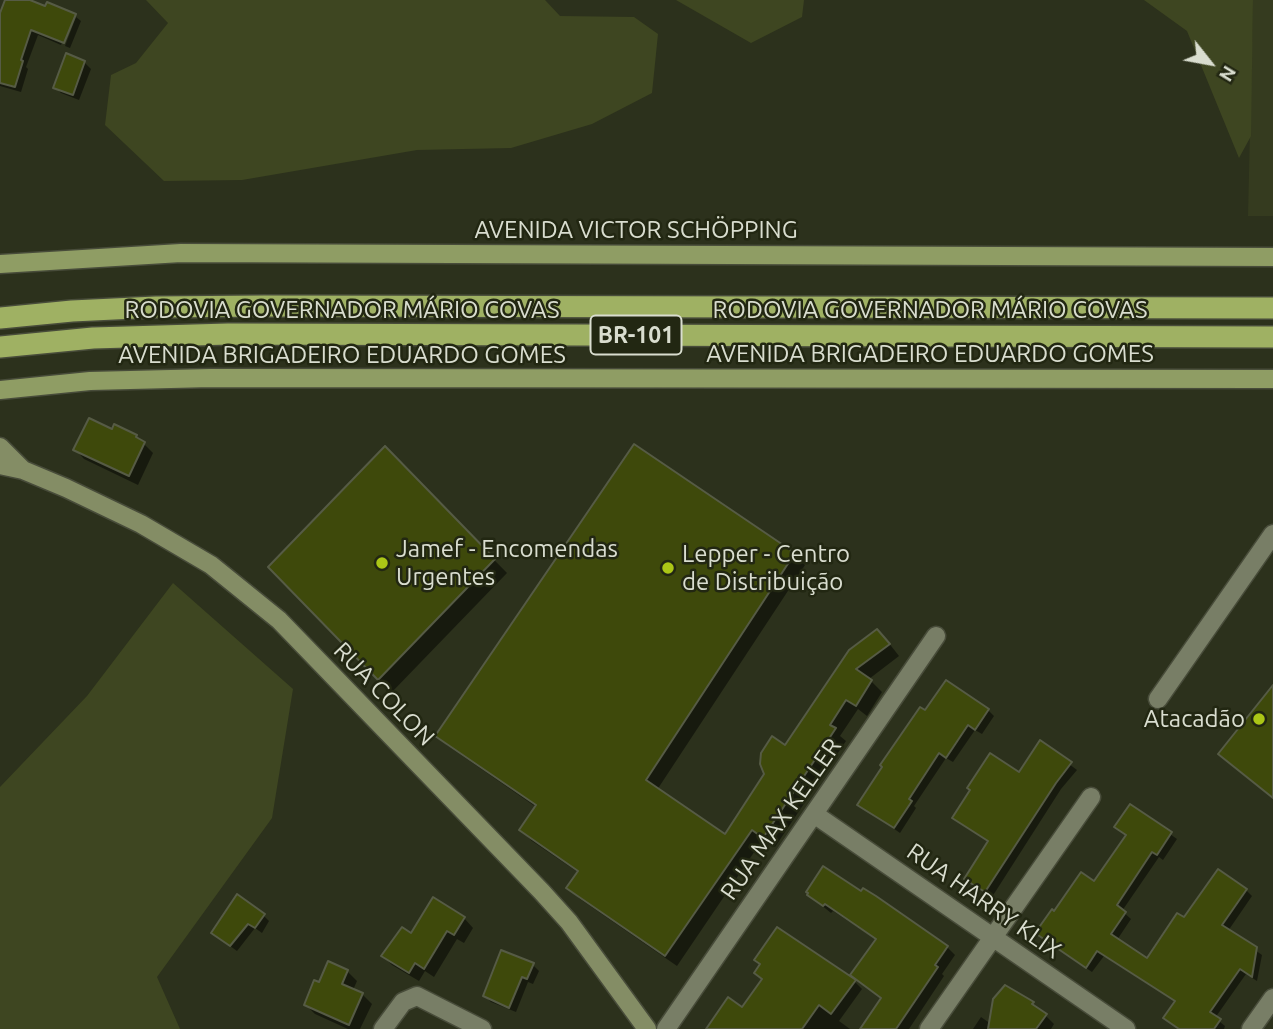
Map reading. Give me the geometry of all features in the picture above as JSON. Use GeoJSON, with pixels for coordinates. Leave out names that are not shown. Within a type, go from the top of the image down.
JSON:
{"type":"FeatureCollection","features":[{"type":"Feature","properties":{"kind":"highway","name":"RODOVIA GOVERNADOR MÁRIO COVAS"},"geometry":{"type":"LineString","coordinates":[[0,318],[132,308],[251,306],[1273,308]]}},
{"type":"Feature","properties":{"kind":"highway","name":"RODOVIA GOVERNADOR MÁRIO COVAS"},"geometry":{"type":"LineString","coordinates":[[0,347],[93,338],[228,334],[1273,337]]}},
{"type":"Feature","properties":{"kind":"main road","name":"AVENIDA VICTOR SCHÖPPING"},"geometry":{"type":"LineString","coordinates":[[0,264],[181,253],[1273,257]]}},
{"type":"Feature","properties":{"kind":"main road","name":"AVENIDA BRIGADEIRO EDUARDO GOMES"},"geometry":{"type":"LineString","coordinates":[[2,395],[90,381],[211,378],[1273,379]]}},
{"type":"Feature","properties":{"kind":"street","name":"RUA COLON"},"geometry":{"type":"LineString","coordinates":[[0,447],[23,470]]}},
{"type":"Feature","properties":{"kind":"street","name":"RUA COLON"},"geometry":{"type":"LineString","coordinates":[[0,465],[23,470],[141,524],[211,565],[279,620],[542,891],[569,922],[647,1029]]}},
{"type":"Feature","properties":{"kind":"street"},"geometry":{"type":"LineString","coordinates":[[1158,699],[1273,534]]}},
{"type":"Feature","properties":{"kind":"street","name":"RUA MAX KELLER"},"geometry":{"type":"LineString","coordinates":[[666,1029],[936,636]]}},
{"type":"Feature","properties":{"kind":"street"},"geometry":{"type":"LineString","coordinates":[[929,1029],[1091,797]]}},
{"type":"Feature","properties":{"kind":"street","name":"RUA HARRY KLIX"},"geometry":{"type":"LineString","coordinates":[[814,814],[1126,1029]]}},
{"type":"Feature","properties":{"kind":"street"},"geometry":{"type":"LineString","coordinates":[[383,1029],[403,1002],[417,996],[482,1029]]}},
{"type":"Feature","properties":{"kind":"street"},"geometry":{"type":"LineString","coordinates":[[1251,1029],[1273,998]]}},
{"type":"Feature","properties":{"kind":"shaded area"},"geometry":{"type":"Polygon","coordinates":[[[146,0],[545,0],[560,16],[634,17],[658,34],[652,93],[592,124],[511,148],[417,150],[242,180],[164,181],[105,125],[111,75],[136,63],[168,23],[146,0]]]}},
{"type":"Feature","properties":{"kind":"shaded area"},"geometry":{"type":"Polygon","coordinates":[[[676,0],[804,0],[802,17],[751,43],[676,0]]]}},
{"type":"Feature","properties":{"kind":"shaded area"},"geometry":{"type":"Polygon","coordinates":[[[1144,0],[1253,0],[1251,136],[1239,158],[1187,31],[1144,0]]]}},
{"type":"Feature","properties":{"kind":"shaded area"},"geometry":{"type":"Polygon","coordinates":[[[1253,0],[1273,0],[1273,216],[1248,216],[1253,0]]]}},
{"type":"Feature","properties":{"kind":"shaded area"},"geometry":{"type":"Polygon","coordinates":[[[173,583],[293,689],[272,818],[157,977],[180,1029],[0,1029],[0,787],[87,696],[173,583]]]}},
{"type":"Feature","properties":{"kind":"building"},"geometry":{"type":"Polygon","coordinates":[[[5,0],[30,0],[45,6],[47,2],[76,14],[64,43],[31,30],[15,87],[0,83],[0,13],[5,0]]]}},
{"type":"Feature","properties":{"kind":"building"},"geometry":{"type":"Polygon","coordinates":[[[66,53],[85,61],[73,95],[53,88],[66,53]]]}},
{"type":"Feature","properties":{"kind":"building"},"geometry":{"type":"Polygon","coordinates":[[[89,418],[112,429],[114,424],[145,442],[129,476],[73,450],[89,418]]]}},
{"type":"Feature","properties":{"kind":"building"},"geometry":{"type":"Polygon","coordinates":[[[634,444],[795,553],[646,780],[725,834],[764,774],[760,764],[761,753],[772,736],[785,745],[849,650],[877,629],[890,644],[856,669],[872,680],[856,706],[846,700],[830,725],[836,728],[763,838],[752,830],[665,956],[566,888],[578,871],[519,830],[536,805],[435,736],[634,444]]]}},
{"type":"Feature","properties":{"kind":"building","name":"Jamef - Encomendas Urgentes"},"geometry":{"type":"Polygon","coordinates":[[[385,446],[495,559],[378,680],[268,567],[385,446]]]}},
{"type":"Feature","properties":{"kind":"building"},"geometry":{"type":"Polygon","coordinates":[[[946,680],[989,709],[975,730],[968,725],[946,758],[939,753],[894,828],[857,805],[882,767],[880,765],[920,707],[925,710],[946,680]]]}},
{"type":"Feature","properties":{"kind":"building","name":"Atacadão"},"geometry":{"type":"Polygon","coordinates":[[[1273,685],[1273,798],[1218,754],[1273,685]]]}},
{"type":"Feature","properties":{"kind":"building"},"geometry":{"type":"Polygon","coordinates":[[[1040,740],[1072,762],[985,892],[964,879],[988,841],[952,818],[970,790],[967,788],[990,753],[1019,772],[1040,740]]]}},
{"type":"Feature","properties":{"kind":"building"},"geometry":{"type":"Polygon","coordinates":[[[1130,804],[1172,832],[1157,855],[1152,852],[1117,905],[1126,912],[1111,934],[1147,958],[1177,913],[1184,917],[1218,869],[1247,889],[1222,925],[1257,947],[1252,977],[1240,969],[1210,1012],[1221,1019],[1214,1029],[1179,1029],[1163,1018],[1175,1001],[1097,951],[1086,968],[1035,933],[1081,872],[1094,881],[1126,835],[1114,827],[1130,804]]]}},
{"type":"Feature","properties":{"kind":"building"},"geometry":{"type":"Polygon","coordinates":[[[823,866],[861,891],[863,888],[876,896],[948,946],[935,965],[938,967],[896,1029],[860,1029],[881,998],[850,975],[876,939],[807,895],[806,892],[823,866]]]}},
{"type":"Feature","properties":{"kind":"building"},"geometry":{"type":"Polygon","coordinates":[[[237,894],[265,914],[255,928],[248,924],[230,946],[211,933],[237,894]]]}},
{"type":"Feature","properties":{"kind":"building"},"geometry":{"type":"Polygon","coordinates":[[[433,897],[465,917],[454,935],[447,931],[424,969],[415,963],[409,973],[381,956],[402,927],[411,933],[433,897]]]}},
{"type":"Feature","properties":{"kind":"building"},"geometry":{"type":"Polygon","coordinates":[[[777,927],[856,980],[831,1014],[819,1005],[802,1029],[706,1029],[728,997],[742,1007],[762,979],[754,973],[760,964],[754,960],[777,927]]]}},
{"type":"Feature","properties":{"kind":"building"},"geometry":{"type":"Polygon","coordinates":[[[501,950],[534,963],[527,979],[522,977],[509,1008],[483,996],[501,950]]]}},
{"type":"Feature","properties":{"kind":"building"},"geometry":{"type":"Polygon","coordinates":[[[328,961],[348,970],[342,984],[363,993],[349,1025],[304,1005],[314,980],[319,982],[328,961]]]}},
{"type":"Feature","properties":{"kind":"building"},"geometry":{"type":"Polygon","coordinates":[[[1005,985],[1034,1002],[1032,1004],[1047,1014],[1036,1029],[988,1029],[993,999],[1005,985]]]}},
{"type":"Feature","properties":{"kind":"place","name":"Jamef - Encomendas Urgentes"},"geometry":{"type":"Point","coordinates":[382,563]}},
{"type":"Feature","properties":{"kind":"place","name":"Lepper - Centro de Distribuição"},"geometry":{"type":"Point","coordinates":[668,568]}},
{"type":"Feature","properties":{"kind":"place","name":"Atacadão"},"geometry":{"type":"Point","coordinates":[1259,719]}}]}
